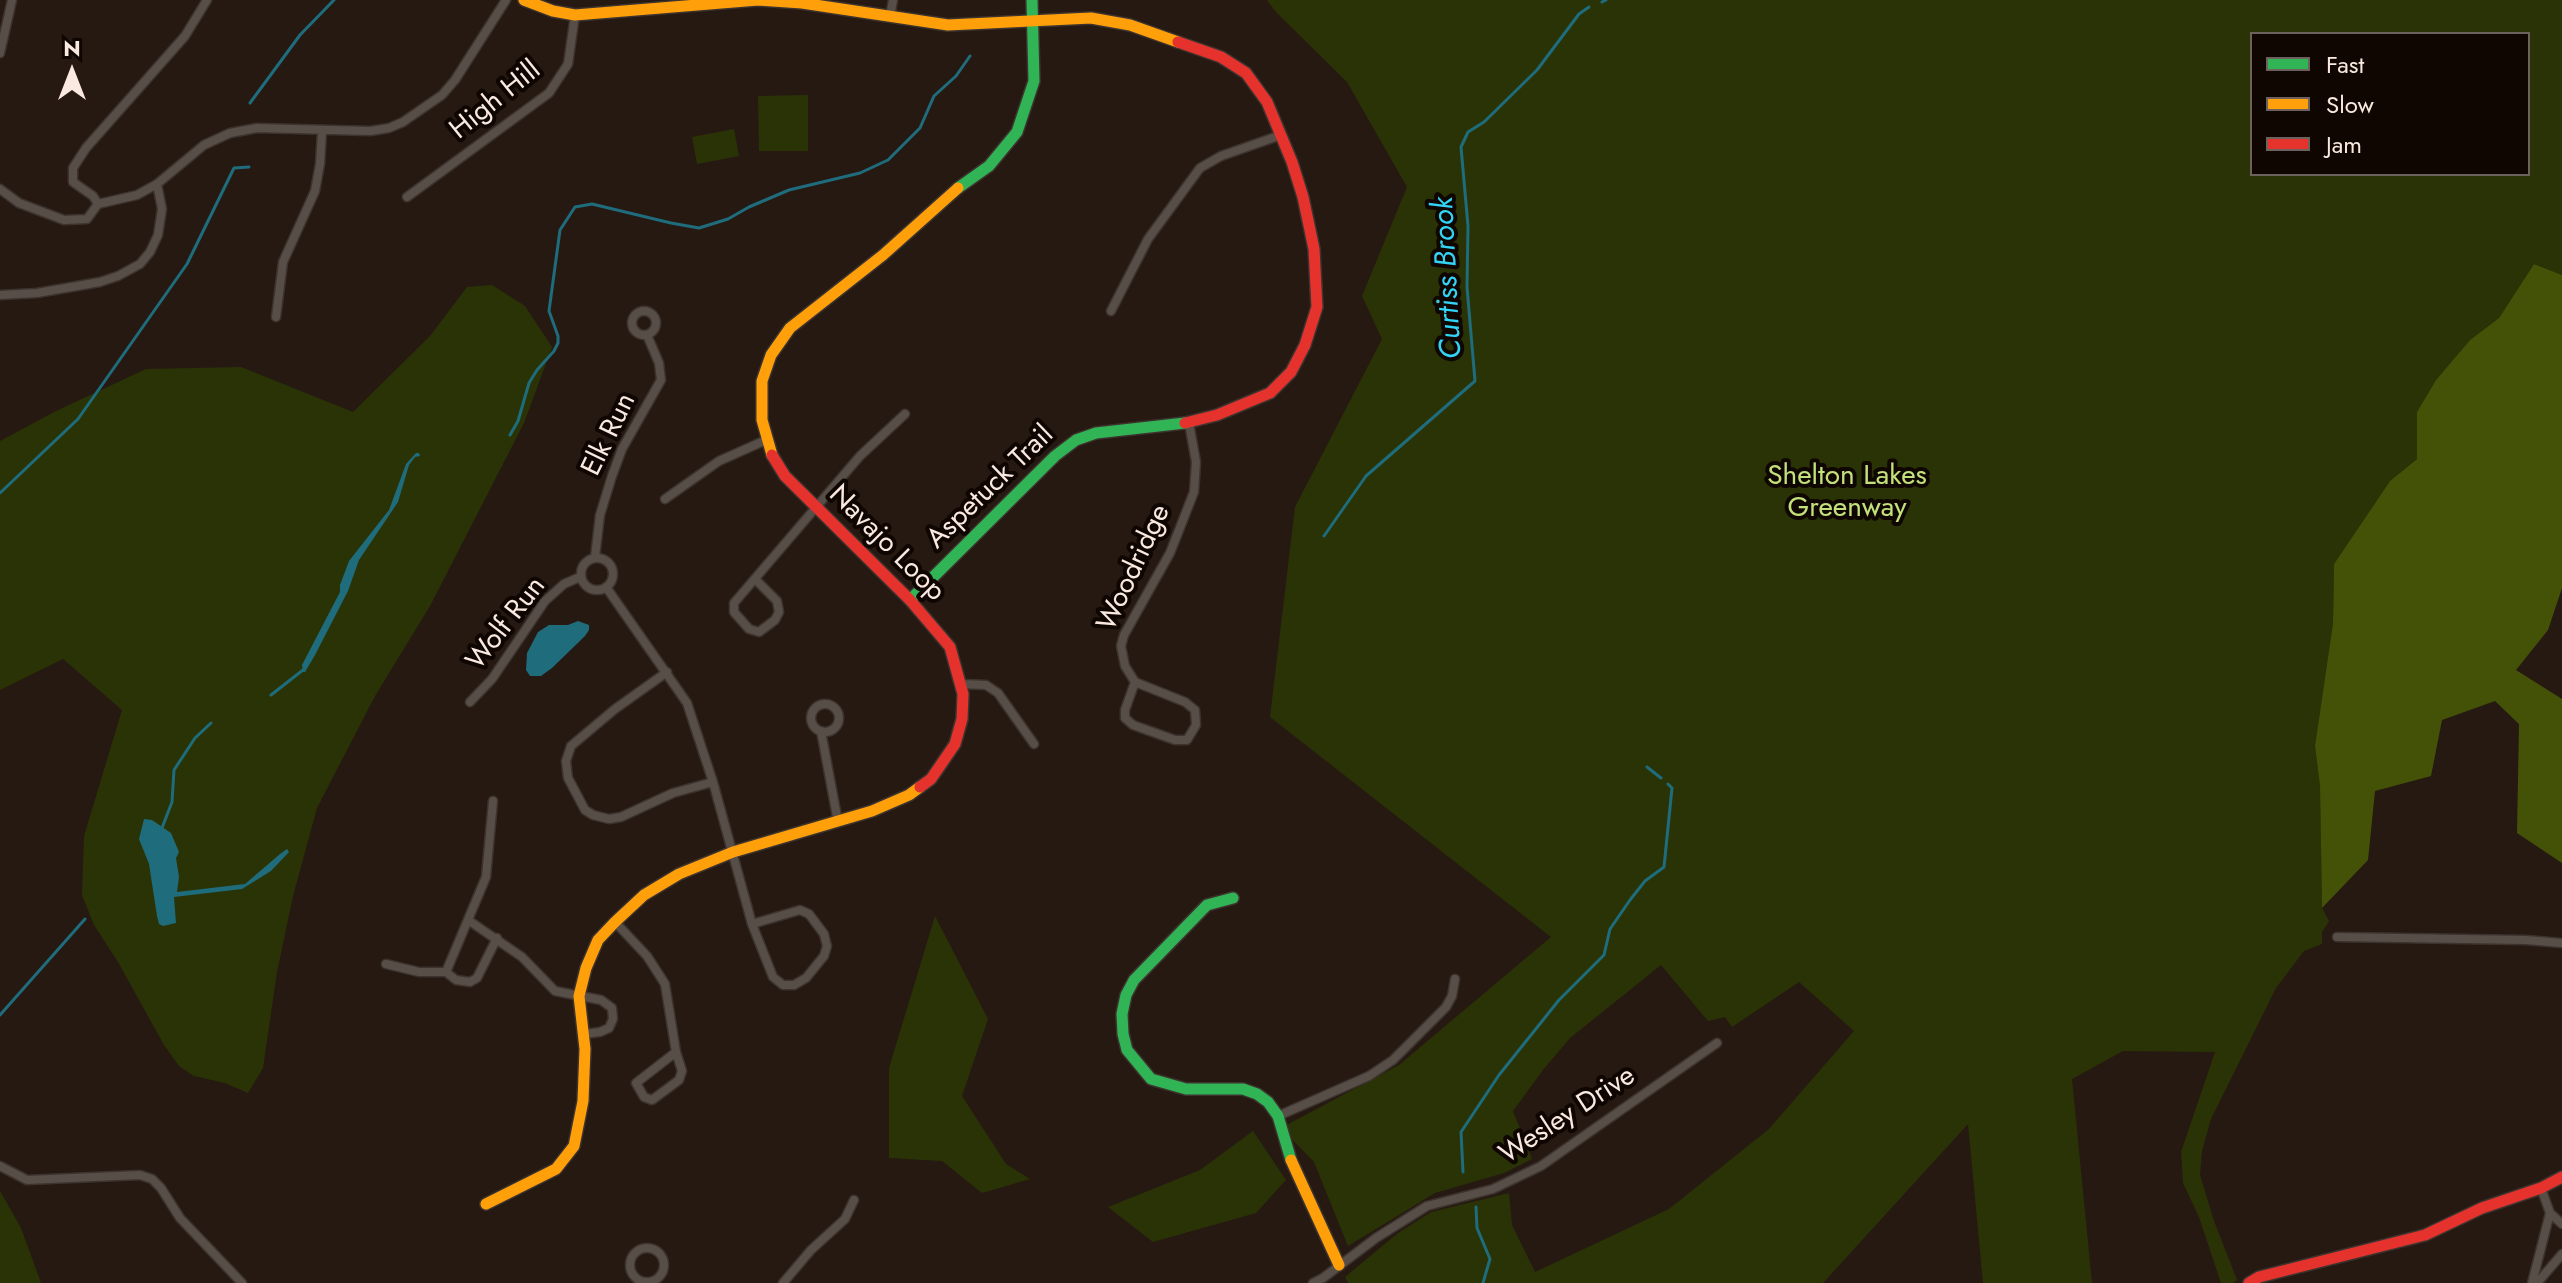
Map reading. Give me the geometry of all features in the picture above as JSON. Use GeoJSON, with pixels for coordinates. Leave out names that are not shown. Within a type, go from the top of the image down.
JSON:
{"type":"FeatureCollection","features":[{"type":"Feature","properties":{"kind":"street"},"geometry":{"type":"LineString","coordinates":[[0,53],[12,0]]}},
{"type":"Feature","properties":{"kind":"street"},"geometry":{"type":"LineString","coordinates":[[98,204],[93,196],[73,182],[73,168],[86,148],[185,36],[207,0]]}},
{"type":"Feature","properties":{"kind":"street"},"geometry":{"type":"LineString","coordinates":[[0,189],[19,203],[64,220],[81,221],[87,219],[98,204],[137,195],[157,184],[204,145],[230,133],[257,128],[322,132],[380,130],[403,122],[442,95],[455,80],[506,0]]}},
{"type":"Feature","properties":{"kind":"street","name":"Aspetuck Trail"},"geometry":{"type":"LineString","coordinates":[[524,0],[575,15],[644,6],[758,0],[802,3],[948,25],[1080,17],[1161,35],[1221,57],[1246,73],[1258,87],[1281,135],[1303,197],[1310,224],[1317,282],[1315,316],[1291,372],[1277,389],[1232,409],[1189,423],[1096,433],[1076,440],[1055,456],[910,600]]}},
{"type":"Feature","properties":{"kind":"street"},"geometry":{"type":"LineString","coordinates":[[890,17],[893,0]]}},
{"type":"Feature","properties":{"kind":"street","name":"Navajo Loop"},"geometry":{"type":"LineString","coordinates":[[486,1204],[556,1169],[574,1146],[583,1101],[584,1034],[579,996],[598,940],[615,922],[644,895],[679,874],[733,852],[890,804],[916,791],[931,779],[958,737],[963,707],[961,684],[950,647],[910,600],[816,508],[774,461],[766,440],[761,406],[762,381],[783,334],[883,255],[947,195],[989,166],[1017,132],[1027,110],[1034,81],[1032,0]]}},
{"type":"Feature","properties":{"kind":"street","name":"High Hill"},"geometry":{"type":"LineString","coordinates":[[407,197],[549,93],[568,64],[575,15]]}},
{"type":"Feature","properties":{"kind":"street"},"geometry":{"type":"LineString","coordinates":[[276,317],[283,262],[315,191],[322,132]]}},
{"type":"Feature","properties":{"kind":"street"},"geometry":{"type":"LineString","coordinates":[[1111,311],[1148,239],[1200,168],[1221,156],[1281,135]]}},
{"type":"Feature","properties":{"kind":"street"},"geometry":{"type":"LineString","coordinates":[[0,295],[37,293],[100,282],[140,264],[158,235],[162,209],[157,184]]}},
{"type":"Feature","properties":{"kind":"street","name":"Elk Run"},"geometry":{"type":"LineString","coordinates":[[595,557],[600,515],[622,449],[661,380],[659,363],[647,335]]}},
{"type":"Feature","properties":{"kind":"street"},"geometry":{"type":"LineString","coordinates":[[756,580],[777,601],[779,612],[775,620],[759,632],[749,629],[734,612],[734,603],[860,456],[905,414]]}},
{"type":"Feature","properties":{"kind":"street","name":"Woodridge"},"geometry":{"type":"LineString","coordinates":[[1135,682],[1122,656],[1122,641],[1170,553],[1194,492],[1196,462],[1189,423]]}},
{"type":"Feature","properties":{"kind":"street"},"geometry":{"type":"LineString","coordinates":[[665,499],[712,465],[766,440]]}},
{"type":"Feature","properties":{"kind":"street"},"geometry":{"type":"LineString","coordinates":[[595,557],[608,562],[613,570],[612,579],[606,587],[593,590],[580,577],[583,564],[595,557]]}},
{"type":"Feature","properties":{"kind":"street","name":"Wolf Run"},"geometry":{"type":"LineString","coordinates":[[470,702],[492,679],[545,601],[564,584],[580,577]]}},
{"type":"Feature","properties":{"kind":"street"},"geometry":{"type":"LineString","coordinates":[[606,587],[687,703],[713,782],[752,924],[773,977],[783,985],[794,985],[806,978],[824,956],[827,946],[824,934],[809,914],[800,910],[752,924]]}},
{"type":"Feature","properties":{"kind":"street"},"geometry":{"type":"LineString","coordinates":[[667,672],[615,709],[571,746],[566,761],[568,778],[585,810],[609,819],[621,817],[673,793],[713,782]]}},
{"type":"Feature","properties":{"kind":"street"},"geometry":{"type":"LineString","coordinates":[[1135,682],[1195,710],[1197,720],[1187,740],[1175,740],[1133,725],[1125,718],[1135,682]]}},
{"type":"Feature","properties":{"kind":"street"},"geometry":{"type":"LineString","coordinates":[[961,684],[986,685],[998,693],[1034,744]]}},
{"type":"Feature","properties":{"kind":"street"},"geometry":{"type":"LineString","coordinates":[[821,731],[838,822]]}},
{"type":"Feature","properties":{"kind":"street"},"geometry":{"type":"LineString","coordinates":[[446,972],[486,877],[493,801]]}},
{"type":"Feature","properties":{"kind":"street"},"geometry":{"type":"LineString","coordinates":[[1233,898],[1207,905],[1134,980],[1126,995],[1122,1014],[1127,1050],[1151,1079],[1186,1089],[1243,1089],[1268,1102],[1278,1116],[1291,1160],[1339,1265]]}},
{"type":"Feature","properties":{"kind":"street"},"geometry":{"type":"LineString","coordinates":[[468,920],[522,957],[555,991],[601,1000],[612,1008],[613,1019],[609,1028],[584,1034]]}},
{"type":"Feature","properties":{"kind":"street"},"geometry":{"type":"LineString","coordinates":[[615,922],[647,956],[665,984],[682,1071],[679,1080],[652,1100],[644,1097],[636,1083],[676,1052]]}},
{"type":"Feature","properties":{"kind":"street"},"geometry":{"type":"LineString","coordinates":[[2337,937],[2562,943]]}},
{"type":"Feature","properties":{"kind":"street"},"geometry":{"type":"LineString","coordinates":[[386,964],[419,972],[446,972],[456,980],[470,982],[477,978],[497,938]]}},
{"type":"Feature","properties":{"kind":"street"},"geometry":{"type":"LineString","coordinates":[[1278,1116],[1369,1076],[1393,1060],[1446,1007],[1455,979]]}},
{"type":"Feature","properties":{"kind":"street","name":"Wesley Drive"},"geometry":{"type":"LineString","coordinates":[[1313,1283],[1427,1206],[1493,1189],[1541,1166],[1717,1043]]}},
{"type":"Feature","properties":{"kind":"street"},"geometry":{"type":"LineString","coordinates":[[0,1166],[27,1180],[140,1175],[152,1179],[180,1218],[242,1283]]}},
{"type":"Feature","properties":{"kind":"street"},"geometry":{"type":"LineString","coordinates":[[2249,1283],[2259,1277],[2425,1235],[2482,1208],[2541,1188],[2562,1177]]}},
{"type":"Feature","properties":{"kind":"street"},"geometry":{"type":"LineString","coordinates":[[2541,1188],[2550,1213],[2562,1224]]}},
{"type":"Feature","properties":{"kind":"street"},"geometry":{"type":"LineString","coordinates":[[783,1283],[811,1250],[845,1219],[854,1200]]}},
{"type":"Feature","properties":{"kind":"street"},"geometry":{"type":"LineString","coordinates":[[2535,1283],[2550,1213]]}},
{"type":"Feature","properties":{"kind":"street"},"geometry":{"type":"LineString","coordinates":[[2535,1283],[2561,1255],[2541,1246]]}},
{"type":"Feature","properties":{"kind":"street"},"geometry":{"type":"LineString","coordinates":[[640,1249],[653,1249],[663,1258],[664,1271],[656,1282],[642,1281],[632,1272],[631,1259],[640,1249]]}},
{"type":"Feature","properties":{"kind":"green space","name":"Shelton Lakes Greenway"},"geometry":{"type":"Polygon","coordinates":[[[1267,0],[2562,0],[2562,275],[2534,264],[2499,318],[2470,340],[2436,380],[2417,412],[2417,459],[2390,481],[2334,564],[2333,623],[2315,746],[2320,786],[2322,908],[2329,921],[2322,932],[2322,944],[2304,951],[2276,988],[2211,1119],[2202,1151],[2200,1175],[2237,1280],[2233,1283],[2221,1283],[2199,1217],[2183,1183],[2181,1152],[2215,1052],[2123,1051],[2072,1079],[2092,1283],[1983,1283],[1968,1124],[1823,1283],[1348,1283],[1345,1277],[1398,1233],[1431,1212],[1509,1193],[1512,1225],[1535,1272],[1669,1209],[1769,1129],[1854,1031],[1799,982],[1732,1027],[1725,1017],[1708,1021],[1661,965],[1570,1038],[1513,1111],[1532,1159],[1504,1173],[1435,1193],[1348,1246],[1314,1162],[1281,1128],[1399,1065],[1551,937],[1270,717],[1295,507],[1382,339],[1362,296],[1407,187],[1347,82],[1267,0]]]}},
{"type":"Feature","properties":{"kind":"green space"},"geometry":{"type":"Polygon","coordinates":[[[808,95],[808,151],[759,151],[758,96],[808,95]]]}},
{"type":"Feature","properties":{"kind":"green space"},"geometry":{"type":"Polygon","coordinates":[[[734,129],[739,156],[697,164],[692,137],[734,129]]]}},
{"type":"Feature","properties":{"kind":"green space"},"geometry":{"type":"Polygon","coordinates":[[[2534,264],[2562,275],[2562,588],[2548,630],[2516,670],[2562,699],[2562,863],[2517,833],[2519,724],[2495,701],[2442,720],[2431,776],[2375,791],[2368,860],[2322,908],[2320,786],[2315,746],[2333,623],[2334,564],[2390,481],[2417,459],[2417,412],[2436,380],[2470,340],[2499,318],[2534,264]]]}},
{"type":"Feature","properties":{"kind":"green space"},"geometry":{"type":"Polygon","coordinates":[[[492,285],[525,306],[552,347],[524,423],[430,606],[375,696],[317,808],[293,896],[277,972],[263,1068],[248,1093],[225,1083],[194,1076],[179,1066],[164,1045],[94,925],[82,895],[84,836],[122,710],[63,659],[0,690],[0,441],[146,369],[241,367],[353,412],[430,336],[467,287],[492,285]]]}},
{"type":"Feature","properties":{"kind":"green space"},"geometry":{"type":"Polygon","coordinates":[[[935,916],[988,1019],[962,1096],[1006,1164],[1030,1179],[982,1193],[942,1161],[889,1158],[889,1068],[935,916]]]}},
{"type":"Feature","properties":{"kind":"green space"},"geometry":{"type":"Polygon","coordinates":[[[1253,1131],[1286,1180],[1256,1213],[1153,1242],[1108,1207],[1200,1170],[1253,1131]]]}},
{"type":"Feature","properties":{"kind":"green space"},"geometry":{"type":"Polygon","coordinates":[[[0,1191],[21,1228],[41,1283],[0,1283],[0,1191]]]}},
{"type":"Feature","properties":{"kind":"water"},"geometry":{"type":"Polygon","coordinates":[[[416,453],[420,456],[409,465],[398,502],[359,560],[348,591],[303,672],[302,665],[340,592],[349,561],[389,510],[406,464],[416,453]]]}},
{"type":"Feature","properties":{"kind":"water"},"geometry":{"type":"Polygon","coordinates":[[[578,621],[589,625],[585,636],[541,676],[530,676],[526,670],[527,653],[538,632],[549,625],[568,625],[578,621]]]}},
{"type":"Feature","properties":{"kind":"water"},"geometry":{"type":"Polygon","coordinates":[[[144,819],[152,820],[171,833],[179,852],[176,858],[179,877],[177,892],[245,884],[280,854],[287,849],[289,852],[271,871],[242,889],[174,897],[176,923],[163,926],[159,924],[149,864],[139,839],[144,819]]]}},
{"type":"Feature","properties":{"kind":"waterway"},"geometry":{"type":"LineString","coordinates":[[250,103],[300,35],[334,0]]}},
{"type":"Feature","properties":{"kind":"waterway","name":"Curtiss Brook"},"geometry":{"type":"LineString","coordinates":[[1602,2],[1606,0]]}},
{"type":"Feature","properties":{"kind":"waterway","name":"Curtiss Brook"},"geometry":{"type":"LineString","coordinates":[[1324,536],[1366,476],[1475,381],[1461,147],[1468,132],[1484,122],[1537,70],[1579,14],[1589,7]]}},
{"type":"Feature","properties":{"kind":"waterway"},"geometry":{"type":"LineString","coordinates":[[510,435],[518,421],[529,383],[558,343],[549,311],[560,230],[575,207],[592,204],[699,228],[728,219],[789,190],[860,173],[888,160],[920,128],[934,96],[956,76],[970,56]]}},
{"type":"Feature","properties":{"kind":"waterway"},"geometry":{"type":"LineString","coordinates":[[0,493],[78,419],[187,264],[234,168],[249,167]]}},
{"type":"Feature","properties":{"kind":"waterway"},"geometry":{"type":"LineString","coordinates":[[271,695],[303,670]]}},
{"type":"Feature","properties":{"kind":"waterway"},"geometry":{"type":"LineString","coordinates":[[162,828],[172,802],[174,770],[195,738],[211,723]]}},
{"type":"Feature","properties":{"kind":"waterway"},"geometry":{"type":"LineString","coordinates":[[1647,767],[1661,778]]}},
{"type":"Feature","properties":{"kind":"waterway"},"geometry":{"type":"LineString","coordinates":[[1463,1172],[1461,1132],[1499,1075],[1559,1000],[1604,955],[1610,929],[1630,900],[1645,881],[1664,867],[1672,788],[1668,784]]}},
{"type":"Feature","properties":{"kind":"waterway"},"geometry":{"type":"LineString","coordinates":[[0,1015],[85,919]]}},
{"type":"Feature","properties":{"kind":"waterway"},"geometry":{"type":"LineString","coordinates":[[1476,1207],[1477,1228],[1490,1259],[1483,1283]]}},
{"type":"Feature","properties":{"kind":"traffic: fast"},"geometry":{"type":"LineString","coordinates":[[958,188],[989,166],[1017,132],[1034,81],[1032,0]]}},
{"type":"Feature","properties":{"kind":"traffic: fast"},"geometry":{"type":"LineString","coordinates":[[910,600],[1055,456],[1076,440],[1096,433],[1185,423]]}},
{"type":"Feature","properties":{"kind":"traffic: fast"},"geometry":{"type":"LineString","coordinates":[[1233,898],[1207,905],[1134,980],[1126,995],[1122,1014],[1123,1034],[1127,1050],[1151,1079],[1186,1089],[1243,1089],[1268,1102],[1278,1116],[1291,1160]]}},
{"type":"Feature","properties":{"kind":"traffic: slow"},"geometry":{"type":"LineString","coordinates":[[524,0],[575,15],[758,0],[802,3],[948,25],[1091,18],[1130,25],[1178,42]]}},
{"type":"Feature","properties":{"kind":"traffic: slow"},"geometry":{"type":"LineString","coordinates":[[772,455],[762,420],[762,381],[771,355],[790,328],[883,255],[958,188]]}},
{"type":"Feature","properties":{"kind":"traffic: slow"},"geometry":{"type":"LineString","coordinates":[[486,1204],[556,1169],[574,1146],[583,1101],[585,1049],[579,996],[598,940],[615,922],[644,895],[679,874],[733,852],[872,811],[920,787]]}},
{"type":"Feature","properties":{"kind":"traffic: slow"},"geometry":{"type":"LineString","coordinates":[[1291,1160],[1339,1265]]}},
{"type":"Feature","properties":{"kind":"traffic: jam"},"geometry":{"type":"LineString","coordinates":[[1178,42],[1221,57],[1246,73],[1267,102],[1303,197],[1314,249],[1317,307],[1305,345],[1291,372],[1270,393],[1217,415],[1185,423]]}},
{"type":"Feature","properties":{"kind":"traffic: jam"},"geometry":{"type":"LineString","coordinates":[[772,455],[785,476],[910,600],[950,647],[963,694],[962,719],[955,744],[931,779],[920,787]]}},
{"type":"Feature","properties":{"kind":"traffic: jam"},"geometry":{"type":"LineString","coordinates":[[2249,1283],[2259,1277],[2425,1235],[2482,1208],[2541,1188],[2562,1177]]}}]}
